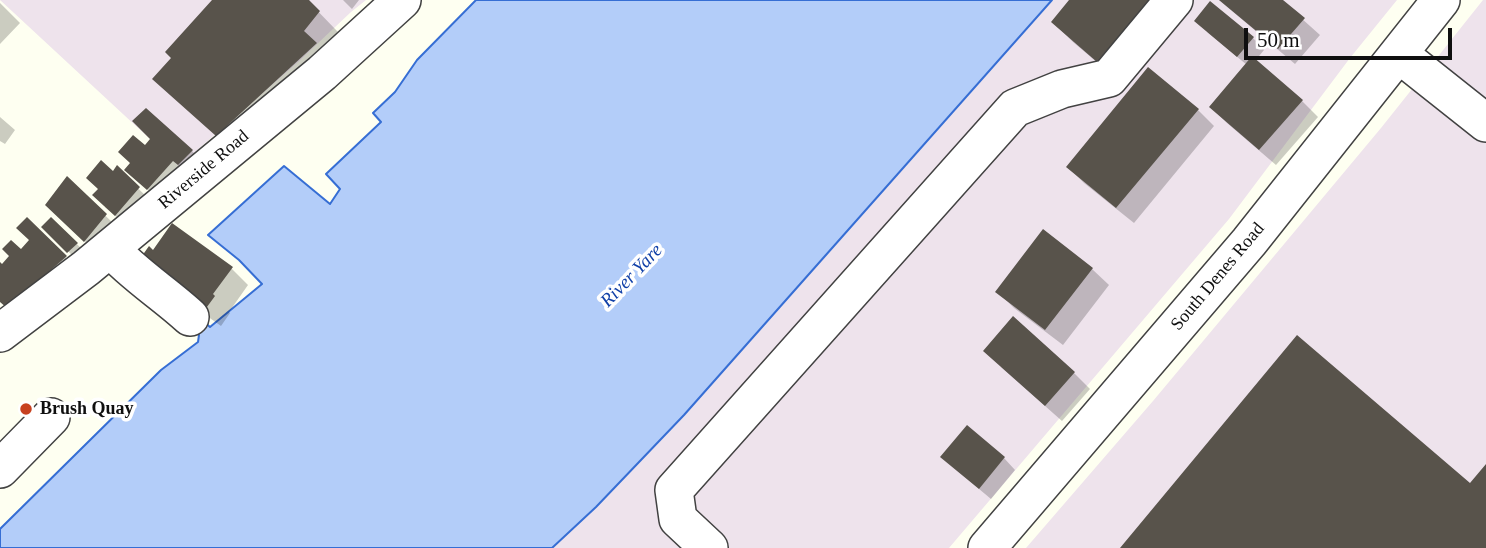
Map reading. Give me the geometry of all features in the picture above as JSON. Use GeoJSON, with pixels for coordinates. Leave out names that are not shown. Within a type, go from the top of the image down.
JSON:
{"type":"FeatureCollection","features":[{"type":"Feature","properties":{"kind":"street","name":"Riverside Road"},"geometry":{"type":"LineString","coordinates":[[0,333],[98,258],[322,73],[402,0]]}},
{"type":"Feature","properties":{"kind":"street"},"geometry":{"type":"LineString","coordinates":[[709,548],[678,519],[674,489],[1015,108],[1062,89],[1109,79],[1174,0]]}},
{"type":"Feature","properties":{"kind":"street","name":"South Denes Road"},"geometry":{"type":"LineString","coordinates":[[987,548],[1249,242],[1441,0]]}},
{"type":"Feature","properties":{"kind":"street"},"geometry":{"type":"LineString","coordinates":[[1399,54],[1486,123]]}},
{"type":"Feature","properties":{"kind":"street"},"geometry":{"type":"LineString","coordinates":[[83,307],[98,258],[122,262],[190,317]]}},
{"type":"Feature","properties":{"kind":"street"},"geometry":{"type":"LineString","coordinates":[[0,469],[51,417]]}},
{"type":"Feature","properties":{"kind":"shaded area"},"geometry":{"type":"Polygon","coordinates":[[[0,0],[366,0],[179,166],[0,0]]]}},
{"type":"Feature","properties":{"kind":"shaded area"},"geometry":{"type":"Polygon","coordinates":[[[1052,0],[1397,0],[1229,219],[949,548],[552,548],[596,507],[684,415],[1052,0]]]}},
{"type":"Feature","properties":{"kind":"shaded area"},"geometry":{"type":"Polygon","coordinates":[[[1483,0],[1486,0],[1486,548],[1026,548],[1153,401],[1381,128],[1483,0]]]}},
{"type":"Feature","properties":{"kind":"water","name":"River Yare"},"geometry":{"type":"Polygon","coordinates":[[[476,0],[1052,0],[684,415],[596,507],[552,548],[0,548],[0,529],[161,370],[198,342],[199,335],[169,307],[174,296],[210,327],[262,284],[239,260],[208,235],[284,166],[330,204],[340,189],[326,174],[381,122],[373,113],[395,92],[417,60],[476,0]]]}},
{"type":"Feature","properties":{"kind":"building"},"geometry":{"type":"Polygon","coordinates":[[[212,0],[309,0],[320,11],[304,31],[317,43],[216,136],[152,79],[171,58],[165,52],[212,0]]]}},
{"type":"Feature","properties":{"kind":"building"},"geometry":{"type":"Polygon","coordinates":[[[1069,0],[1149,0],[1097,62],[1051,22],[1069,0]]]}},
{"type":"Feature","properties":{"kind":"building"},"geometry":{"type":"Polygon","coordinates":[[[1219,0],[1283,0],[1305,18],[1278,49],[1219,0]]]}},
{"type":"Feature","properties":{"kind":"building"},"geometry":{"type":"Polygon","coordinates":[[[1210,1],[1254,37],[1237,57],[1194,21],[1210,1]]]}},
{"type":"Feature","properties":{"kind":"building"},"geometry":{"type":"Polygon","coordinates":[[[1252,56],[1303,100],[1259,150],[1209,107],[1252,56]]]}},
{"type":"Feature","properties":{"kind":"building"},"geometry":{"type":"Polygon","coordinates":[[[1148,67],[1199,109],[1116,208],[1066,167],[1148,67]]]}},
{"type":"Feature","properties":{"kind":"building"},"geometry":{"type":"Polygon","coordinates":[[[146,108],[193,150],[178,165],[173,161],[147,190],[124,170],[130,163],[118,152],[133,135],[145,145],[150,139],[132,121],[146,108]]]}},
{"type":"Feature","properties":{"kind":"building"},"geometry":{"type":"Polygon","coordinates":[[[101,160],[113,171],[117,165],[140,187],[115,216],[92,195],[98,189],[86,178],[101,160]]]}},
{"type":"Feature","properties":{"kind":"building"},"geometry":{"type":"Polygon","coordinates":[[[67,176],[107,214],[84,242],[45,205],[67,176]]]}},
{"type":"Feature","properties":{"kind":"building"},"geometry":{"type":"Polygon","coordinates":[[[27,217],[67,256],[7,308],[0,302],[0,262],[2,264],[9,256],[2,249],[11,240],[21,249],[29,240],[16,228],[27,217]]]}},
{"type":"Feature","properties":{"kind":"building"},"geometry":{"type":"Polygon","coordinates":[[[51,217],[78,243],[67,253],[41,227],[51,217]]]}},
{"type":"Feature","properties":{"kind":"building"},"geometry":{"type":"Polygon","coordinates":[[[172,223],[233,267],[204,311],[137,263],[149,246],[153,250],[172,223]]]}},
{"type":"Feature","properties":{"kind":"building"},"geometry":{"type":"Polygon","coordinates":[[[1043,229],[1093,268],[1045,330],[995,292],[1043,229]]]}},
{"type":"Feature","properties":{"kind":"building"},"geometry":{"type":"Polygon","coordinates":[[[1013,316],[1075,372],[1045,406],[983,351],[1013,316]]]}},
{"type":"Feature","properties":{"kind":"building"},"geometry":{"type":"Polygon","coordinates":[[[1297,335],[1470,483],[1486,464],[1486,548],[1120,548],[1297,335]]]}},
{"type":"Feature","properties":{"kind":"building"},"geometry":{"type":"Polygon","coordinates":[[[967,425],[1005,457],[979,489],[940,457],[967,425]]]}},
{"type":"Feature","properties":{"kind":"place","name":"Brush Quay"},"geometry":{"type":"Point","coordinates":[26,409]}}]}
